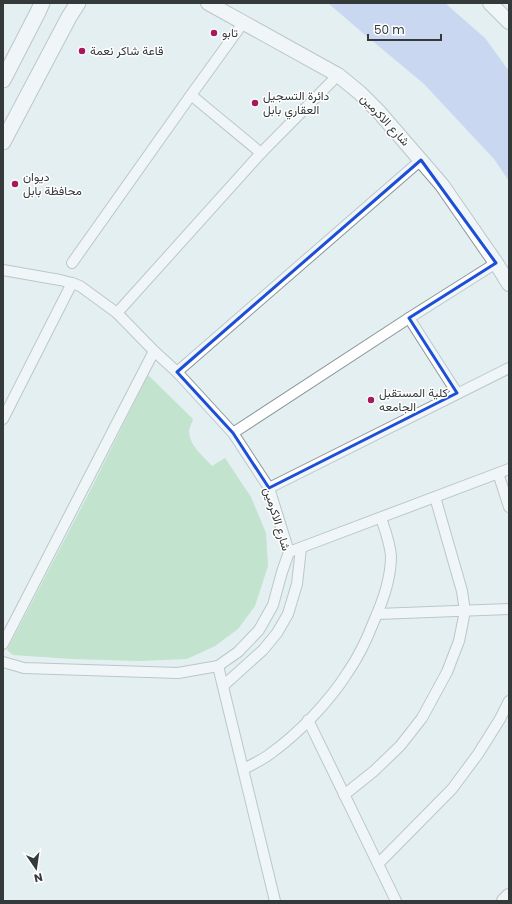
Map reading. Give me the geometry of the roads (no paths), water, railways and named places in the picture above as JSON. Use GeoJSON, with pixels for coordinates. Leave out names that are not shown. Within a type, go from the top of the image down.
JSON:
{"type":"FeatureCollection","features":[{"type":"Feature","properties":{"kind":"main road"},"geometry":{"type":"LineString","coordinates":[[3,80],[42,3]]}},
{"type":"Feature","properties":{"kind":"main road"},"geometry":{"type":"LineString","coordinates":[[3,142],[69,17],[78,3]]}},
{"type":"Feature","properties":{"kind":"street"},"geometry":{"type":"LineString","coordinates":[[490,3],[509,22]]}},
{"type":"Feature","properties":{"kind":"street","name":"شارع الاكرمين"},"geometry":{"type":"LineString","coordinates":[[208,4],[338,75],[360,92],[442,185],[509,284]]}},
{"type":"Feature","properties":{"kind":"street"},"geometry":{"type":"LineString","coordinates":[[72,263],[243,23]]}},
{"type":"Feature","properties":{"kind":"street"},"geometry":{"type":"LineString","coordinates":[[117,313],[261,153],[338,75]]}},
{"type":"Feature","properties":{"kind":"street"},"geometry":{"type":"LineString","coordinates":[[191,95],[261,153]]}},
{"type":"Feature","properties":{"kind":"street"},"geometry":{"type":"LineString","coordinates":[[177,372],[421,160]]}},
{"type":"Feature","properties":{"kind":"street"},"geometry":{"type":"LineString","coordinates":[[233,433],[496,263]]}},
{"type":"Feature","properties":{"kind":"street","name":"شارع الاكرمين"},"geometry":{"type":"LineString","coordinates":[[3,270],[60,280],[72,283],[87,291],[117,313],[177,372],[233,433],[269,488],[289,552],[273,605],[259,630],[238,652],[218,666],[171,673],[24,668],[3,662]]}},
{"type":"Feature","properties":{"kind":"street"},"geometry":{"type":"LineString","coordinates":[[3,418],[72,283]]}},
{"type":"Feature","properties":{"kind":"street"},"geometry":{"type":"LineString","coordinates":[[409,318],[457,393]]}},
{"type":"Feature","properties":{"kind":"street"},"geometry":{"type":"LineString","coordinates":[[3,644],[154,351]]}},
{"type":"Feature","properties":{"kind":"street"},"geometry":{"type":"LineString","coordinates":[[269,488],[509,368]]}},
{"type":"Feature","properties":{"kind":"street"},"geometry":{"type":"LineString","coordinates":[[289,552],[509,469]]}},
{"type":"Feature","properties":{"kind":"street"},"geometry":{"type":"LineString","coordinates":[[498,473],[509,507]]}},
{"type":"Feature","properties":{"kind":"street"},"geometry":{"type":"LineString","coordinates":[[344,795],[374,771],[400,746],[422,718],[447,672],[459,641],[465,611],[462,591],[434,497]]}},
{"type":"Feature","properties":{"kind":"street"},"geometry":{"type":"LineString","coordinates":[[244,769],[270,754],[292,736],[308,720],[331,696],[365,644],[386,590],[389,572],[391,556],[388,538],[381,518]]}},
{"type":"Feature","properties":{"kind":"street"},"geometry":{"type":"LineString","coordinates":[[223,686],[263,650],[277,633],[288,614],[297,584],[301,548]]}},
{"type":"Feature","properties":{"kind":"street"},"geometry":{"type":"LineString","coordinates":[[377,614],[509,609]]}},
{"type":"Feature","properties":{"kind":"street"},"geometry":{"type":"LineString","coordinates":[[218,666],[275,901]]}},
{"type":"Feature","properties":{"kind":"street"},"geometry":{"type":"LineString","coordinates":[[378,864],[452,789],[478,754],[500,719],[509,701]]}},
{"type":"Feature","properties":{"kind":"street"},"geometry":{"type":"LineString","coordinates":[[308,720],[396,901]]}},
{"type":"Feature","properties":{"kind":"street"},"geometry":{"type":"LineString","coordinates":[[504,901],[509,896]]}},
{"type":"Feature","properties":{"kind":"water"},"geometry":{"type":"Polygon","coordinates":[[[328,3],[445,3],[485,38],[509,71],[509,181],[494,159],[424,84],[328,3]]]}},
{"type":"Feature","properties":{"kind":"place","name":"تابو"},"geometry":{"type":"Point","coordinates":[214,33]}},
{"type":"Feature","properties":{"kind":"place","name":"قاعة شاكر نعمة"},"geometry":{"type":"Point","coordinates":[82,51]}},
{"type":"Feature","properties":{"kind":"place","name":"دائرة التسجيل العقاري بابل"},"geometry":{"type":"Point","coordinates":[255,103]}},
{"type":"Feature","properties":{"kind":"place","name":"ديوان محافظة بابل"},"geometry":{"type":"Point","coordinates":[15,184]}},
{"type":"Feature","properties":{"kind":"place","name":"كلية المستقبل الجامعه"},"geometry":{"type":"Point","coordinates":[371,400]}}]}
